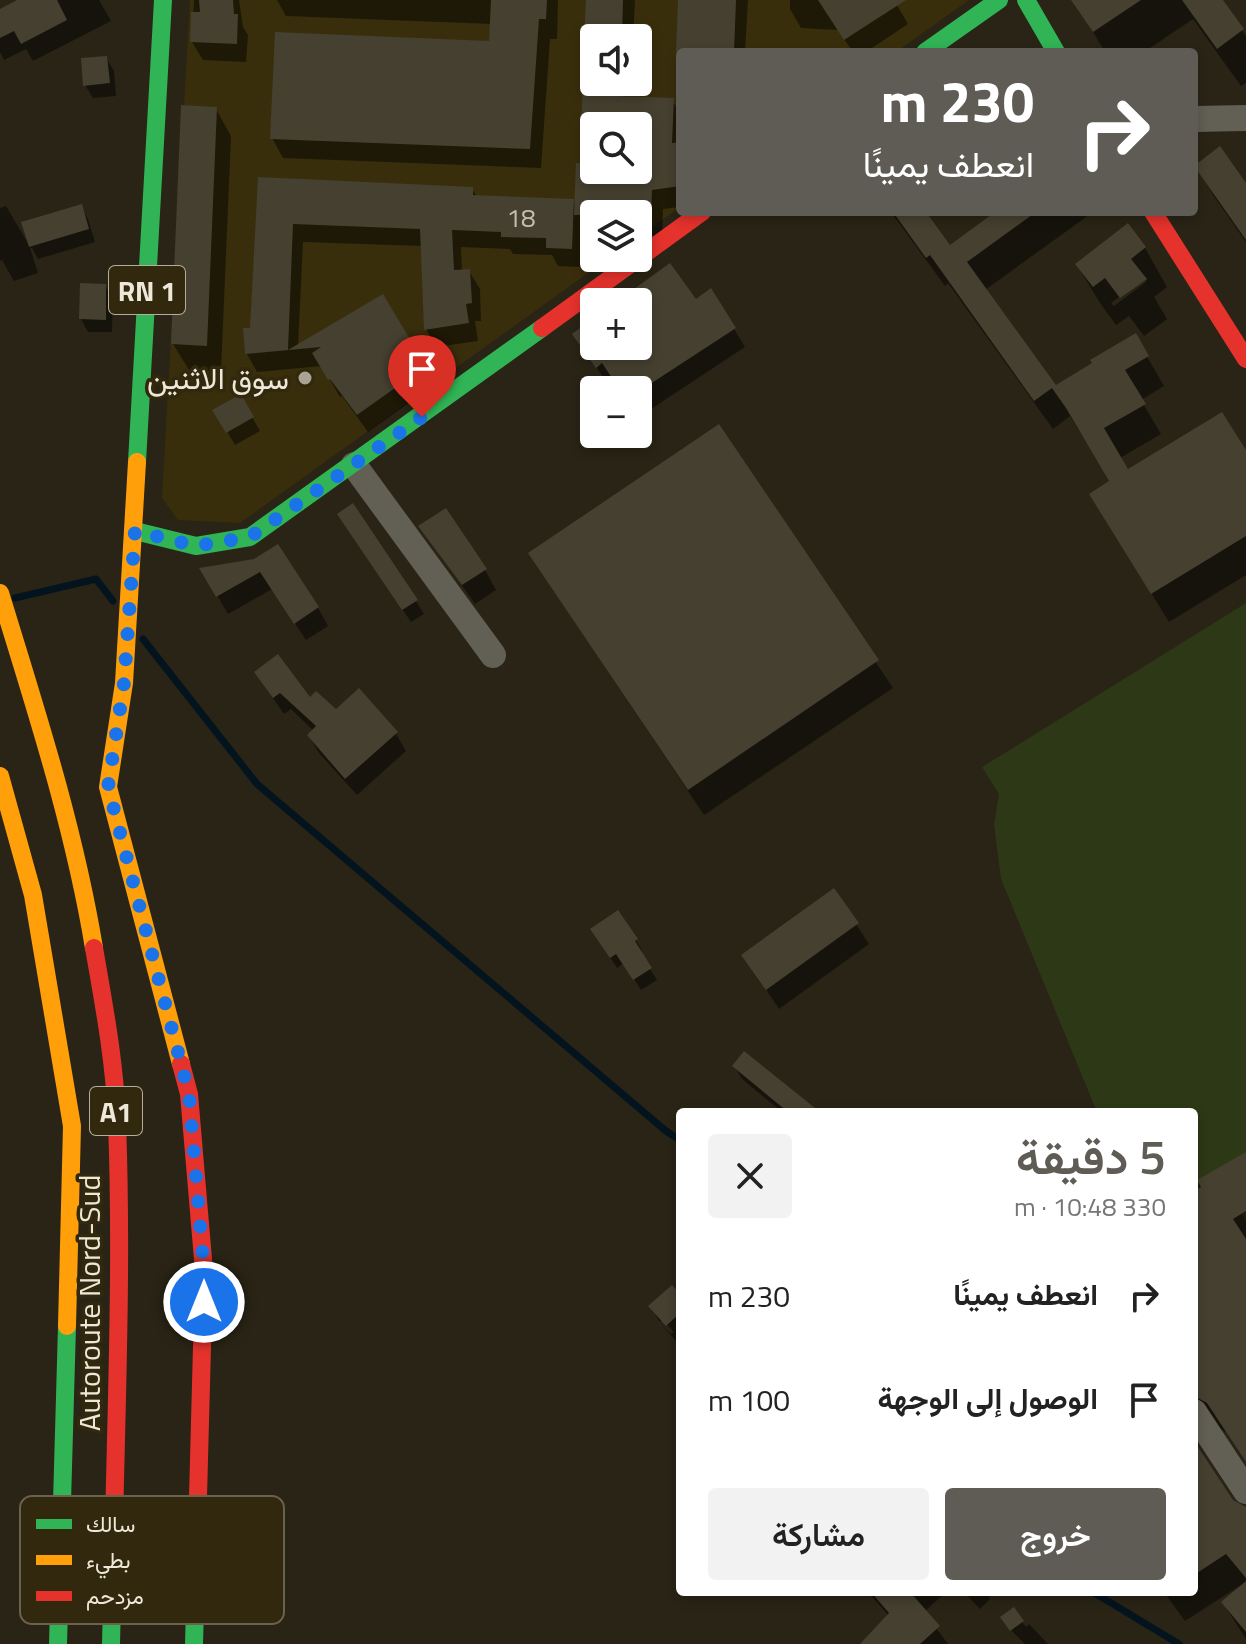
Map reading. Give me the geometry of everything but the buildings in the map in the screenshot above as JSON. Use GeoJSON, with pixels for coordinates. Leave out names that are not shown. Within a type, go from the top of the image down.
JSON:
{"type":"FeatureCollection","features":[{"type":"Feature","properties":{"kind":"main road","name":"RN 1"},"geometry":{"type":"LineString","coordinates":[[163,0],[135,531],[124,683],[108,787],[189,1094],[204,1271],[198,1496]]}},
{"type":"Feature","properties":{"kind":"main road"},"geometry":{"type":"LineString","coordinates":[[931,48],[999,0]]}},
{"type":"Feature","properties":{"kind":"main road"},"geometry":{"type":"LineString","coordinates":[[1026,0],[1054,48]]}},
{"type":"Feature","properties":{"kind":"main road"},"geometry":{"type":"LineString","coordinates":[[135,531],[196,546],[250,537],[696,216]]}},
{"type":"Feature","properties":{"kind":"main road"},"geometry":{"type":"LineString","coordinates":[[1156,216],[1246,359]]}},
{"type":"Feature","properties":{"kind":"main road","name":"Autoroute Nord-Sud"},"geometry":{"type":"LineString","coordinates":[[0,593],[46,743],[84,886],[104,1005],[117,1120],[118,1365],[115,1496]]}},
{"type":"Feature","properties":{"kind":"main road","name":"Autoroute Nord-Sud"},"geometry":{"type":"LineString","coordinates":[[0,776],[33,895],[72,1126],[62,1496]]}},
{"type":"Feature","properties":{"kind":"main road","name":"Autoroute Nord-Sud"},"geometry":{"type":"LineString","coordinates":[[58,1644],[59,1624]]}},
{"type":"Feature","properties":{"kind":"main road","name":"Autoroute Nord-Sud"},"geometry":{"type":"LineString","coordinates":[[111,1644],[112,1624]]}},
{"type":"Feature","properties":{"kind":"main road","name":"RN 1"},"geometry":{"type":"LineString","coordinates":[[194,1644],[195,1624]]}},
{"type":"Feature","properties":{"kind":"street"},"geometry":{"type":"LineString","coordinates":[[1198,119],[1240,114]]}},
{"type":"Feature","properties":{"kind":"street"},"geometry":{"type":"LineString","coordinates":[[354,465],[493,655]]}},
{"type":"Feature","properties":{"kind":"street"},"geometry":{"type":"LineString","coordinates":[[1198,1418],[1246,1491]]}},
{"type":"Feature","properties":{"kind":"shaded area","name":"ﺳﻮق اﻻﺛﻨﻴﻦ"},"geometry":{"type":"Polygon","coordinates":[[[190,0],[969,0],[902,48],[676,48],[676,210],[652,228],[652,200],[580,200],[580,272],[590,272],[240,523],[178,520],[162,498],[190,0]]]}},
{"type":"Feature","properties":{"kind":"green space"},"geometry":{"type":"Polygon","coordinates":[[[1246,603],[1246,1221],[1241,1212],[1198,1239],[1198,1108],[1095,1108],[1001,879],[994,825],[999,794],[982,767],[1246,603]]]}},
{"type":"Feature","properties":{"kind":"waterway"},"geometry":{"type":"LineString","coordinates":[[15,598],[96,579],[113,601]]}},
{"type":"Feature","properties":{"kind":"waterway"},"geometry":{"type":"LineString","coordinates":[[143,639],[257,784],[676,1137]]}},
{"type":"Feature","properties":{"kind":"waterway"},"geometry":{"type":"LineString","coordinates":[[1100,1596],[1179,1644]]}},
{"type":"Feature","properties":{"kind":"traffic: fast"},"geometry":{"type":"LineString","coordinates":[[137,462],[163,0]]}},
{"type":"Feature","properties":{"kind":"traffic: fast"},"geometry":{"type":"LineString","coordinates":[[931,48],[999,0]]}},
{"type":"Feature","properties":{"kind":"traffic: fast"},"geometry":{"type":"LineString","coordinates":[[1026,0],[1054,48]]}},
{"type":"Feature","properties":{"kind":"traffic: fast"},"geometry":{"type":"LineString","coordinates":[[135,531],[196,546],[250,537],[542,328]]}},
{"type":"Feature","properties":{"kind":"traffic: fast"},"geometry":{"type":"LineString","coordinates":[[62,1496],[67,1326]]}},
{"type":"Feature","properties":{"kind":"traffic: fast"},"geometry":{"type":"LineString","coordinates":[[58,1644],[59,1624]]}},
{"type":"Feature","properties":{"kind":"traffic: fast"},"geometry":{"type":"LineString","coordinates":[[111,1624],[111,1644]]}},
{"type":"Feature","properties":{"kind":"traffic: fast"},"geometry":{"type":"LineString","coordinates":[[194,1644],[195,1624]]}},
{"type":"Feature","properties":{"kind":"traffic: slow"},"geometry":{"type":"LineString","coordinates":[[137,462],[124,683],[108,787],[181,1064]]}},
{"type":"Feature","properties":{"kind":"traffic: slow"},"geometry":{"type":"LineString","coordinates":[[0,593],[65,813],[94,948]]}},
{"type":"Feature","properties":{"kind":"traffic: slow"},"geometry":{"type":"LineString","coordinates":[[0,776],[33,895],[72,1126],[67,1326]]}},
{"type":"Feature","properties":{"kind":"traffic: jam"},"geometry":{"type":"LineString","coordinates":[[542,328],[696,216]]}},
{"type":"Feature","properties":{"kind":"traffic: jam"},"geometry":{"type":"LineString","coordinates":[[1156,216],[1246,359]]}},
{"type":"Feature","properties":{"kind":"traffic: jam"},"geometry":{"type":"LineString","coordinates":[[94,948],[111,1056],[117,1122],[119,1272],[115,1496]]}},
{"type":"Feature","properties":{"kind":"traffic: jam"},"geometry":{"type":"LineString","coordinates":[[181,1064],[189,1094],[204,1271],[198,1496]]}},
{"type":"Feature","properties":{"kind":"place","name":"ﺳﻮق اﻻﺛﻨﻴﻦ"},"geometry":{"type":"Point","coordinates":[305,378]}},
{"type":"Feature","properties":{"kind":"route"},"geometry":{"type":"LineString","coordinates":[[204,1302],[189,1094],[108,787],[124,683],[135,531],[196,546],[250,537],[422,417]]}}]}
